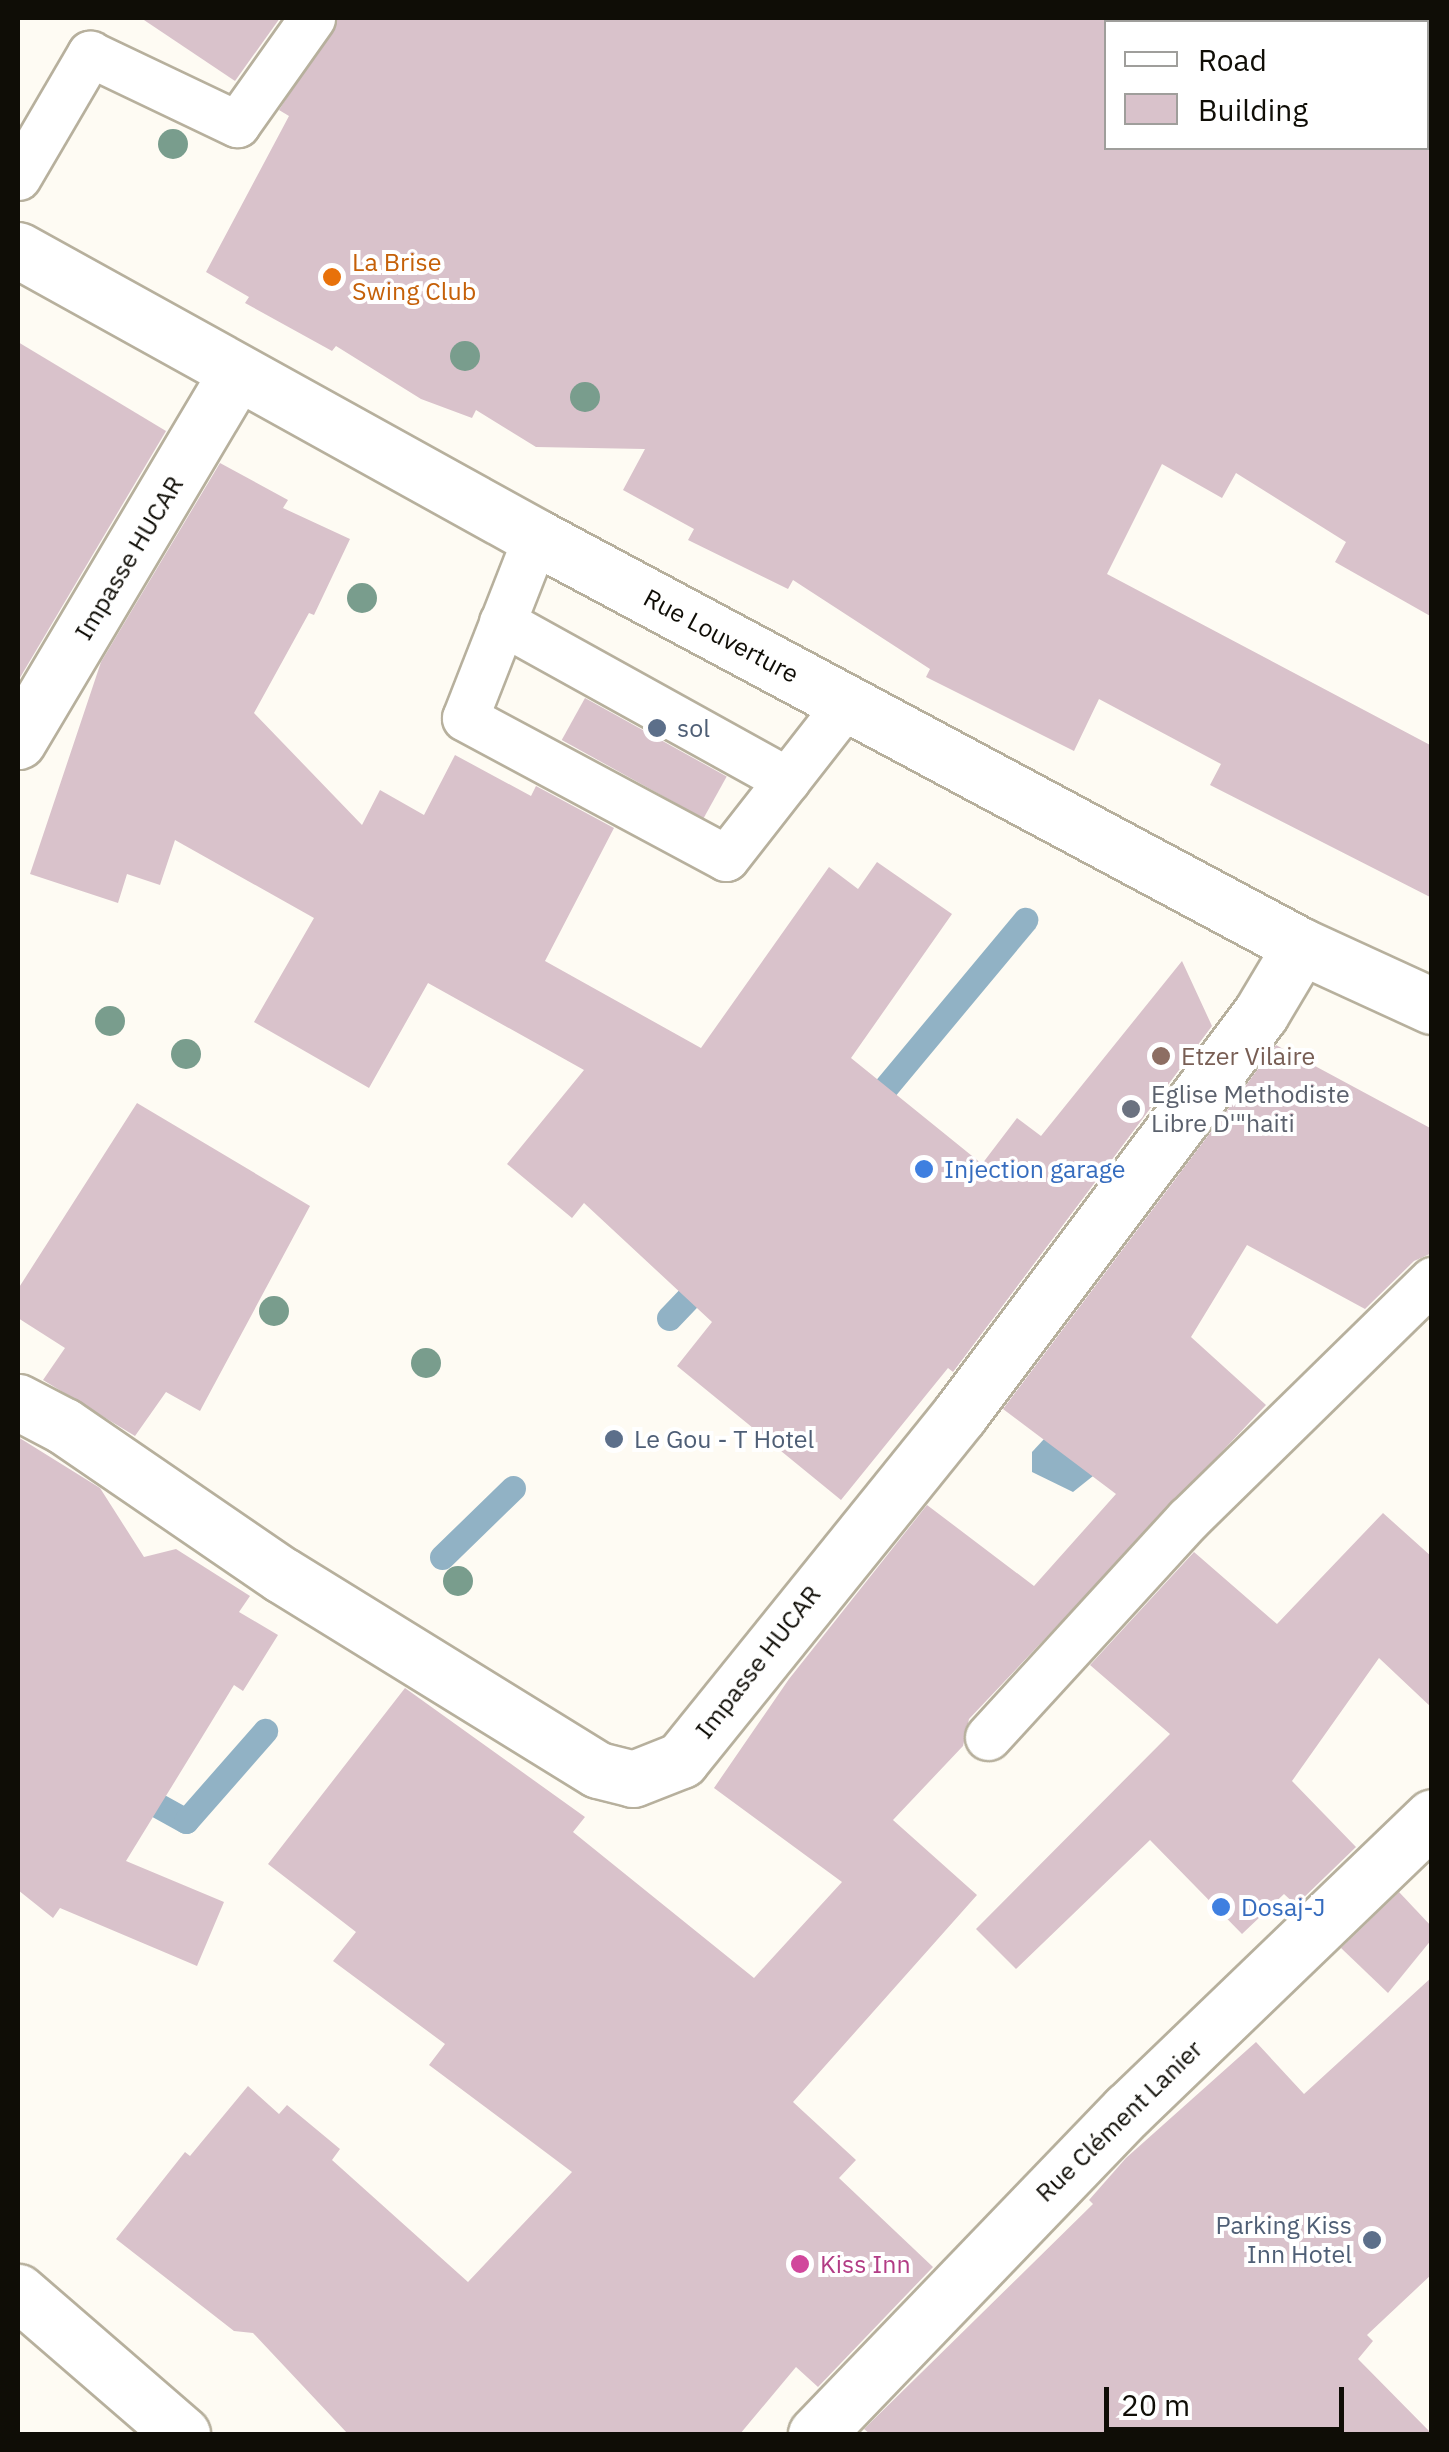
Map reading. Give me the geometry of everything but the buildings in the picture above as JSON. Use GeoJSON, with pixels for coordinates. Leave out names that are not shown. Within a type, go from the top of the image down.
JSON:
{"type":"FeatureCollection","features":[{"type":"Feature","properties":{"kind":"street","name":"Rue Louverture"},"geometry":{"type":"LineString","coordinates":[[18,250],[536,537],[1302,946],[1432,1006]]}},
{"type":"Feature","properties":{"kind":"street","name":"Impasse HUCAR"},"geometry":{"type":"LineString","coordinates":[[18,741],[237,372]]}},
{"type":"Feature","properties":{"kind":"street","name":"Impasse HUCAR"},"geometry":{"type":"LineString","coordinates":[[18,1402],[64,1426],[282,1575],[598,1770],[633,1778],[680,1760],[960,1414],[1261,1013],[1302,946]]}},
{"type":"Feature","properties":{"kind":"street","name":"Rue Clément Lanier"},"geometry":{"type":"LineString","coordinates":[[816,2434],[1088,2151],[1432,1817]]}},
{"type":"Feature","properties":{"kind":"street"},"geometry":{"type":"LineString","coordinates":[[18,2292],[182,2434]]}},
{"type":"Feature","properties":{"kind":"lane"},"geometry":{"type":"LineString","coordinates":[[18,176],[90,54],[237,124],[312,18]]}},
{"type":"Feature","properties":{"kind":"lane"},"geometry":{"type":"LineString","coordinates":[[536,537],[466,718],[726,858],[847,703]]}},
{"type":"Feature","properties":{"kind":"lane"},"geometry":{"type":"LineString","coordinates":[[502,622],[787,780]]}},
{"type":"Feature","properties":{"kind":"lane"},"geometry":{"type":"LineString","coordinates":[[988,1737],[1188,1519],[1432,1280]]}},
{"type":"Feature","properties":{"kind":"water"},"geometry":{"type":"Polygon","coordinates":[[[1121,1356],[1098,1472],[1073,1492],[1032,1472],[1032,1452],[1121,1356]]]}},
{"type":"Feature","properties":{"kind":"waterway"},"geometry":{"type":"LineString","coordinates":[[866,1111],[1025,920]]}},
{"type":"Feature","properties":{"kind":"waterway"},"geometry":{"type":"LineString","coordinates":[[669,1318],[711,1274]]}},
{"type":"Feature","properties":{"kind":"waterway"},"geometry":{"type":"LineString","coordinates":[[442,1557],[513,1488]]}},
{"type":"Feature","properties":{"kind":"waterway"},"geometry":{"type":"LineString","coordinates":[[130,1790],[186,1821],[265,1731]]}},
{"type":"Feature","properties":{"kind":"place","name":"La Brise Swing Club"},"geometry":{"type":"Point","coordinates":[332,277]}},
{"type":"Feature","properties":{"kind":"place","name":"sol"},"geometry":{"type":"Point","coordinates":[657,728]}},
{"type":"Feature","properties":{"kind":"place","name":"Etzer Vilaire"},"geometry":{"type":"Point","coordinates":[1161,1056]}},
{"type":"Feature","properties":{"kind":"place","name":"Eglise Methodiste Libre D'\"haiti"},"geometry":{"type":"Point","coordinates":[1131,1109]}},
{"type":"Feature","properties":{"kind":"place","name":"Injection garage"},"geometry":{"type":"Point","coordinates":[924,1169]}},
{"type":"Feature","properties":{"kind":"place","name":"Le Gou - T Hotel"},"geometry":{"type":"Point","coordinates":[614,1439]}},
{"type":"Feature","properties":{"kind":"place","name":"Dosaj-J"},"geometry":{"type":"Point","coordinates":[1221,1907]}},
{"type":"Feature","properties":{"kind":"place","name":"Parking Kiss Inn Hotel"},"geometry":{"type":"Point","coordinates":[1372,2240]}},
{"type":"Feature","properties":{"kind":"place","name":"Kiss Inn"},"geometry":{"type":"Point","coordinates":[800,2264]}}]}
